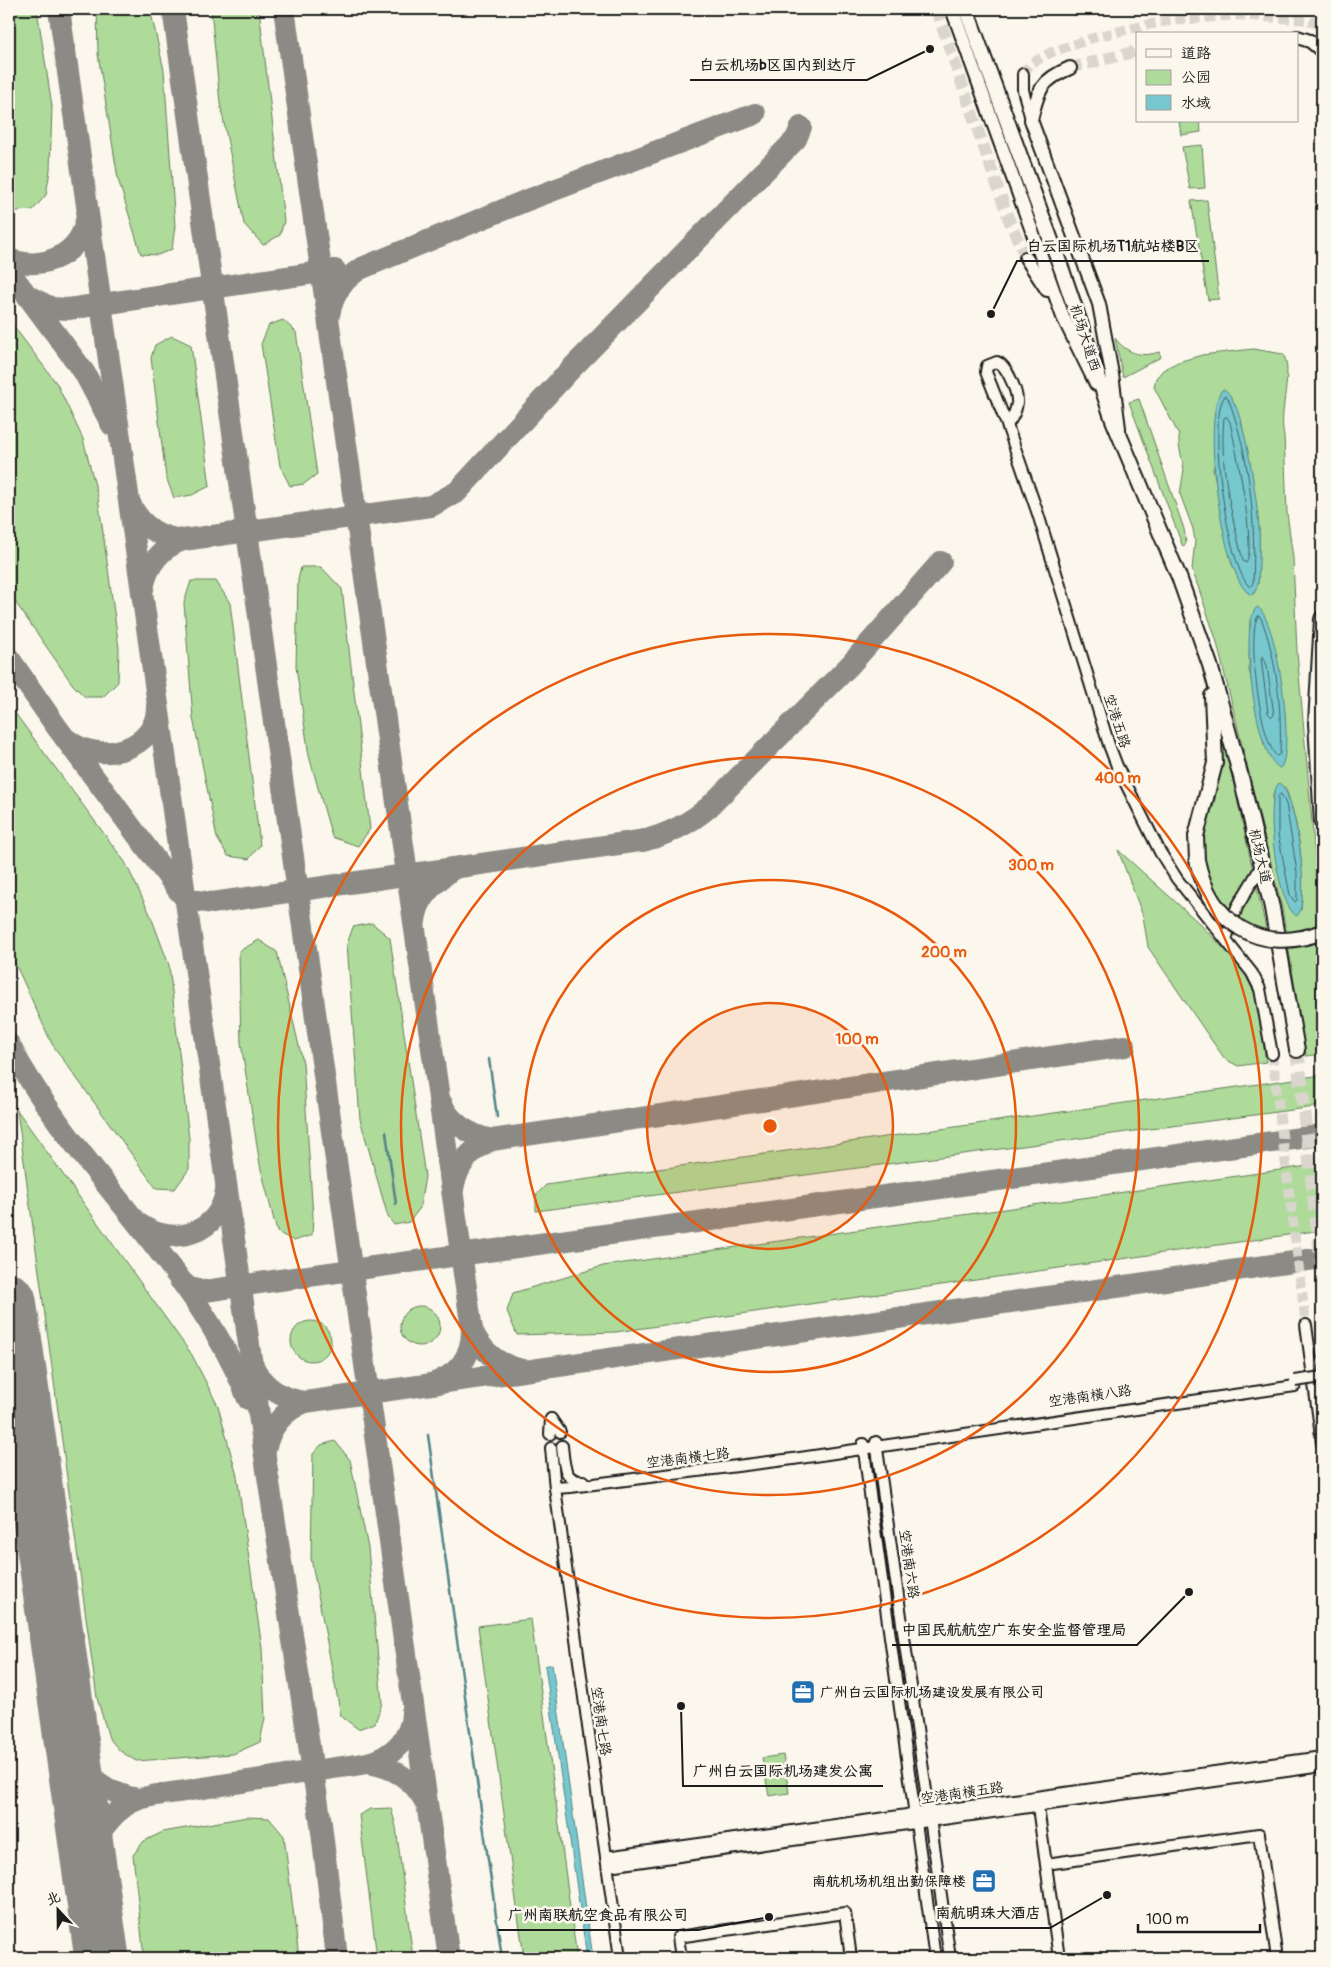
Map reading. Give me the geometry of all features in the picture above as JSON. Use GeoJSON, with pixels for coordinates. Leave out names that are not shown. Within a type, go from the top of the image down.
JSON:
{"type":"FeatureCollection","features":[{"type":"Feature","properties":{"kind":"highway","name":"机场大道西"},"geometry":{"type":"LineString","coordinates":[[966,9],[1063,273],[1113,420],[1179,577],[1210,665]]}},
{"type":"Feature","properties":{"kind":"highway"},"geometry":{"type":"LineString","coordinates":[[1322,619],[1316,723],[1322,822]]}},
{"type":"Feature","properties":{"kind":"highway"},"geometry":{"type":"LineString","coordinates":[[1210,665],[1215,763],[1196,836],[1197,860],[1204,886],[1212,902],[1234,926],[1262,937],[1281,941],[1322,932]]}},
{"type":"Feature","properties":{"kind":"highway","name":"机场大道"},"geometry":{"type":"LineString","coordinates":[[1210,665],[1241,777],[1272,908],[1297,1050]]}},
{"type":"Feature","properties":{"kind":"main road"},"geometry":{"type":"LineString","coordinates":[[952,9],[1063,317],[1113,420]]}},
{"type":"Feature","properties":{"kind":"main road"},"geometry":{"type":"LineString","coordinates":[[1298,37],[1310,41],[1322,51]]}},
{"type":"Feature","properties":{"kind":"main road"},"geometry":{"type":"LineString","coordinates":[[1070,68],[1055,74],[1042,84],[1031,120],[1099,304],[1111,365],[1121,440]]}},
{"type":"Feature","properties":{"kind":"main road"},"geometry":{"type":"LineString","coordinates":[[1026,258],[1063,317]]}},
{"type":"Feature","properties":{"kind":"street"},"geometry":{"type":"LineString","coordinates":[[1023,74],[1023,90],[1031,120]]}},
{"type":"Feature","properties":{"kind":"street","name":"空港五路"},"geometry":{"type":"LineString","coordinates":[[1008,425],[1014,412],[1017,398],[1003,366],[997,362],[987,366],[986,372],[1008,425],[1038,514],[1109,745],[1160,852],[1203,914],[1226,939],[1252,973],[1260,989],[1272,1054]]}},
{"type":"Feature","properties":{"kind":"street"},"geometry":{"type":"LineString","coordinates":[[1226,939],[1237,907],[1262,865]]}},
{"type":"Feature","properties":{"kind":"street"},"geometry":{"type":"LineString","coordinates":[[1203,914],[1218,914],[1237,907]]}},
{"type":"Feature","properties":{"kind":"street"},"geometry":{"type":"LineString","coordinates":[[1306,1325],[1322,1443]]}},
{"type":"Feature","properties":{"kind":"street","name":"空港南横八路"},"geometry":{"type":"LineString","coordinates":[[1295,1384],[1322,1377]]}},
{"type":"Feature","properties":{"kind":"street","name":"空港南横八路"},"geometry":{"type":"LineString","coordinates":[[863,1446],[1295,1384],[1322,1382]]}},
{"type":"Feature","properties":{"kind":"street","name":"空港南六路"},"geometry":{"type":"LineString","coordinates":[[877,1444],[950,1958]]}},
{"type":"Feature","properties":{"kind":"street","name":"空港南横七路"},"geometry":{"type":"LineString","coordinates":[[562,1446],[565,1471],[576,1482],[863,1446]]}},
{"type":"Feature","properties":{"kind":"street","name":"空港南六路"},"geometry":{"type":"LineString","coordinates":[[863,1446],[935,1958]]}},
{"type":"Feature","properties":{"kind":"street","name":"空港南横七路"},"geometry":{"type":"LineString","coordinates":[[555,1488],[863,1446]]}},
{"type":"Feature","properties":{"kind":"street"},"geometry":{"type":"LineString","coordinates":[[551,1448],[555,1488]]}},
{"type":"Feature","properties":{"kind":"street","name":"空港南七路"},"geometry":{"type":"LineString","coordinates":[[555,1488],[620,1958]]}},
{"type":"Feature","properties":{"kind":"street","name":"空港南横五路"},"geometry":{"type":"LineString","coordinates":[[607,1861],[1037,1801],[1322,1757]]}},
{"type":"Feature","properties":{"kind":"street","name":"空港南横五路"},"geometry":{"type":"LineString","coordinates":[[1037,1801],[1322,1766]]}},
{"type":"Feature","properties":{"kind":"street"},"geometry":{"type":"LineString","coordinates":[[1037,1801],[1059,1958]]}},
{"type":"Feature","properties":{"kind":"street"},"geometry":{"type":"LineString","coordinates":[[1046,1864],[1259,1834],[1277,1958]]}},
{"type":"Feature","properties":{"kind":"street"},"geometry":{"type":"LineString","coordinates":[[681,1958],[678,1936],[845,1913],[851,1958]]}},
{"type":"Feature","properties":{"kind":"green space"},"geometry":{"type":"Polygon","coordinates":[[[9,9],[37,9],[52,106],[50,170],[46,195],[33,210],[16,211],[9,203],[9,9]]]}},
{"type":"Feature","properties":{"kind":"green space"},"geometry":{"type":"Polygon","coordinates":[[[97,9],[150,9],[164,70],[175,226],[172,249],[158,255],[141,254],[118,179],[98,54],[97,9]]]}},
{"type":"Feature","properties":{"kind":"green space"},"geometry":{"type":"Polygon","coordinates":[[[211,9],[259,9],[284,221],[280,235],[263,245],[244,224],[220,103],[211,9]]]}},
{"type":"Feature","properties":{"kind":"green space"},"geometry":{"type":"Polygon","coordinates":[[[1179,122],[1200,122],[1201,132],[1181,135],[1179,122]]]}},
{"type":"Feature","properties":{"kind":"green space"},"geometry":{"type":"Polygon","coordinates":[[[1202,145],[1205,188],[1190,189],[1182,147],[1202,145]]]}},
{"type":"Feature","properties":{"kind":"green space"},"geometry":{"type":"Polygon","coordinates":[[[1207,200],[1219,299],[1208,300],[1191,201],[1207,200]]]}},
{"type":"Feature","properties":{"kind":"green space"},"geometry":{"type":"Polygon","coordinates":[[[9,320],[57,384],[83,439],[98,497],[119,648],[118,682],[103,697],[85,697],[73,685],[9,593],[9,320]]]}},
{"type":"Feature","properties":{"kind":"green space"},"geometry":{"type":"Polygon","coordinates":[[[283,320],[296,332],[317,474],[304,484],[290,486],[280,466],[261,344],[269,325],[283,320]]]}},
{"type":"Feature","properties":{"kind":"green space"},"geometry":{"type":"Polygon","coordinates":[[[172,336],[191,345],[210,486],[192,495],[174,498],[166,477],[151,358],[155,345],[172,336]]]}},
{"type":"Feature","properties":{"kind":"green space"},"geometry":{"type":"Polygon","coordinates":[[[1115,338],[1129,351],[1140,354],[1159,352],[1161,357],[1123,377],[1115,338]]]}},
{"type":"Feature","properties":{"kind":"green space"},"geometry":{"type":"Polygon","coordinates":[[[1253,349],[1283,354],[1286,361],[1287,381],[1283,426],[1287,513],[1293,558],[1297,652],[1322,935],[1322,1054],[1306,1056],[1282,908],[1216,639],[1192,569],[1195,541],[1193,529],[1180,494],[1184,469],[1179,435],[1154,387],[1156,378],[1163,370],[1178,362],[1202,355],[1253,349]],[[1241,418],[1213,468],[1232,565],[1258,584],[1259,527],[1241,418]],[[1250,620],[1249,669],[1264,745],[1285,739],[1285,715],[1278,664],[1250,620]],[[1285,787],[1273,793],[1273,834],[1301,910],[1300,847],[1294,816],[1285,787]]]}},
{"type":"Feature","properties":{"kind":"green space"},"geometry":{"type":"Polygon","coordinates":[[[1139,399],[1184,529],[1186,543],[1183,547],[1129,402],[1139,399]]]}},
{"type":"Feature","properties":{"kind":"green space"},"geometry":{"type":"Polygon","coordinates":[[[301,567],[321,567],[342,589],[370,829],[358,846],[332,837],[309,756],[296,667],[298,580],[301,567]]]}},
{"type":"Feature","properties":{"kind":"green space"},"geometry":{"type":"Polygon","coordinates":[[[191,581],[216,581],[230,603],[260,845],[249,859],[228,856],[217,838],[193,718],[184,603],[191,581]]]}},
{"type":"Feature","properties":{"kind":"green space"},"geometry":{"type":"Polygon","coordinates":[[[9,705],[125,862],[150,914],[169,965],[189,1139],[189,1169],[175,1189],[156,1188],[52,1044],[9,950],[9,705]]]}},
{"type":"Feature","properties":{"kind":"green space"},"geometry":{"type":"Polygon","coordinates":[[[1221,727],[1267,933],[1236,919],[1226,911],[1212,889],[1205,864],[1204,837],[1215,800],[1221,727]]]}},
{"type":"Feature","properties":{"kind":"green space"},"geometry":{"type":"Polygon","coordinates":[[[1118,850],[1199,923],[1244,972],[1257,998],[1266,1062],[1238,1066],[1225,1059],[1212,1041],[1148,947],[1143,916],[1118,850]]]}},
{"type":"Feature","properties":{"kind":"green space"},"geometry":{"type":"Polygon","coordinates":[[[372,923],[390,938],[425,1176],[420,1208],[409,1222],[394,1225],[388,1217],[360,1119],[347,944],[353,927],[372,923]]]}},
{"type":"Feature","properties":{"kind":"green space"},"geometry":{"type":"Polygon","coordinates":[[[259,940],[277,952],[303,1063],[313,1217],[312,1235],[294,1241],[277,1232],[260,1165],[241,1043],[239,951],[259,940]]]}},
{"type":"Feature","properties":{"kind":"green space"},"geometry":{"type":"Polygon","coordinates":[[[1322,1075],[1322,1106],[536,1211],[536,1195],[546,1185],[1322,1075]]]}},
{"type":"Feature","properties":{"kind":"green space"},"geometry":{"type":"Polygon","coordinates":[[[17,1110],[192,1355],[218,1406],[237,1476],[262,1648],[265,1718],[260,1742],[233,1754],[136,1761],[120,1751],[109,1738],[97,1698],[17,1110]]]}},
{"type":"Feature","properties":{"kind":"green space"},"geometry":{"type":"Polygon","coordinates":[[[1322,1164],[1322,1230],[616,1332],[517,1335],[507,1311],[513,1293],[603,1266],[1322,1164]]]}},
{"type":"Feature","properties":{"kind":"green space"},"geometry":{"type":"Polygon","coordinates":[[[424,1306],[431,1309],[437,1315],[440,1326],[439,1334],[431,1343],[424,1346],[416,1346],[409,1343],[401,1334],[400,1322],[403,1315],[412,1307],[424,1306]]]}},
{"type":"Feature","properties":{"kind":"green space"},"geometry":{"type":"Polygon","coordinates":[[[315,1321],[322,1324],[328,1330],[331,1341],[330,1349],[322,1358],[315,1361],[307,1361],[300,1358],[292,1349],[291,1337],[294,1330],[303,1322],[315,1321]]]}},
{"type":"Feature","properties":{"kind":"green space"},"geometry":{"type":"Polygon","coordinates":[[[335,1441],[350,1460],[368,1548],[382,1703],[375,1723],[358,1729],[341,1716],[311,1558],[313,1454],[321,1445],[335,1441]]]}},
{"type":"Feature","properties":{"kind":"green space"},"geometry":{"type":"Polygon","coordinates":[[[531,1619],[577,1958],[524,1958],[478,1626],[531,1619]]]}},
{"type":"Feature","properties":{"kind":"green space"},"geometry":{"type":"Polygon","coordinates":[[[783,1755],[789,1793],[769,1796],[762,1758],[783,1755]]]}},
{"type":"Feature","properties":{"kind":"green space"},"geometry":{"type":"Polygon","coordinates":[[[391,1808],[396,1827],[413,1958],[377,1958],[359,1815],[370,1809],[391,1808]]]}},
{"type":"Feature","properties":{"kind":"green space"},"geometry":{"type":"Polygon","coordinates":[[[247,1817],[269,1818],[284,1836],[299,1958],[144,1958],[133,1855],[144,1841],[163,1832],[247,1817]]]}},
{"type":"Feature","properties":{"kind":"water"},"geometry":{"type":"Polygon","coordinates":[[[1223,389],[1230,396],[1237,410],[1243,429],[1255,496],[1259,527],[1259,563],[1258,584],[1252,595],[1241,585],[1232,563],[1224,533],[1218,498],[1213,429],[1216,404],[1223,389]]]}},
{"type":"Feature","properties":{"kind":"water"},"geometry":{"type":"Polygon","coordinates":[[[1257,607],[1264,616],[1271,634],[1282,685],[1286,738],[1284,757],[1280,768],[1271,759],[1264,741],[1257,718],[1252,690],[1249,638],[1252,618],[1257,607]]]}},
{"type":"Feature","properties":{"kind":"water"},"geometry":{"type":"Polygon","coordinates":[[[1279,783],[1285,790],[1291,805],[1300,848],[1302,891],[1301,907],[1297,916],[1290,908],[1284,894],[1274,852],[1272,810],[1274,793],[1279,783]]]}},
{"type":"Feature","properties":{"kind":"water"},"geometry":{"type":"Polygon","coordinates":[[[552,1664],[593,1958],[587,1958],[545,1666],[552,1664]]]}},
{"type":"Feature","properties":{"kind":"waterway"},"geometry":{"type":"LineString","coordinates":[[489,1059],[497,1117]]}},
{"type":"Feature","properties":{"kind":"waterway"},"geometry":{"type":"LineString","coordinates":[[386,1132],[396,1204]]}},
{"type":"Feature","properties":{"kind":"waterway"},"geometry":{"type":"LineString","coordinates":[[428,1435],[502,1958]]}},
{"type":"Feature","properties":{"kind":"taxiway"},"geometry":{"type":"LineString","coordinates":[[59,9],[265,1457],[321,1824],[337,1958]]}},
{"type":"Feature","properties":{"kind":"taxiway"},"geometry":{"type":"LineString","coordinates":[[173,9],[449,1958]]}},
{"type":"Feature","properties":{"kind":"taxiway"},"geometry":{"type":"LineString","coordinates":[[284,9],[472,1330],[469,1349],[461,1364],[448,1376],[431,1384]]}},
{"type":"Feature","properties":{"kind":"taxiway"},"geometry":{"type":"LineString","coordinates":[[329,315],[333,300],[340,287],[362,268],[525,201],[755,114]]}},
{"type":"Feature","properties":{"kind":"taxiway"},"geometry":{"type":"LineString","coordinates":[[143,589],[148,572],[156,558],[175,543],[183,540],[431,506],[457,492],[569,371],[796,139],[801,127]]}},
{"type":"Feature","properties":{"kind":"taxiway"},"geometry":{"type":"LineString","coordinates":[[9,259],[35,263],[48,261],[60,256],[78,240],[84,228],[87,214]]}},
{"type":"Feature","properties":{"kind":"taxiway"},"geometry":{"type":"LineString","coordinates":[[28,296],[52,308],[68,309],[335,270]]}},
{"type":"Feature","properties":{"kind":"taxiway"},"geometry":{"type":"LineString","coordinates":[[9,271],[84,372],[112,425]]}},
{"type":"Feature","properties":{"kind":"taxiway"},"geometry":{"type":"LineString","coordinates":[[130,503],[139,518],[151,529],[174,539],[183,540]]}},
{"type":"Feature","properties":{"kind":"taxiway"},"geometry":{"type":"LineString","coordinates":[[642,841],[660,836],[677,828],[694,819],[709,807],[850,665],[941,562]]}},
{"type":"Feature","properties":{"kind":"taxiway"},"geometry":{"type":"LineString","coordinates":[[9,658],[56,726],[186,899],[212,903],[646,840]]}},
{"type":"Feature","properties":{"kind":"taxiway"},"geometry":{"type":"LineString","coordinates":[[68,740],[81,748],[96,752],[125,749],[138,743],[148,733],[155,721],[157,706]]}},
{"type":"Feature","properties":{"kind":"taxiway"},"geometry":{"type":"LineString","coordinates":[[415,921],[420,904],[428,890],[454,868]]}},
{"type":"Feature","properties":{"kind":"taxiway"},"geometry":{"type":"LineString","coordinates":[[9,1044],[36,1090],[67,1134],[167,1261],[198,1305],[226,1351],[248,1399]]}},
{"type":"Feature","properties":{"kind":"taxiway"},"geometry":{"type":"LineString","coordinates":[[453,1189],[461,1166],[466,1159],[477,1148],[492,1140],[1125,1046]]}},
{"type":"Feature","properties":{"kind":"taxiway"},"geometry":{"type":"LineString","coordinates":[[441,1102],[455,1122],[476,1135],[492,1140]]}},
{"type":"Feature","properties":{"kind":"taxiway"},"geometry":{"type":"LineString","coordinates":[[180,1280],[189,1288],[205,1291],[1322,1135]]}},
{"type":"Feature","properties":{"kind":"taxiway"},"geometry":{"type":"LineString","coordinates":[[139,1224],[152,1231],[166,1235],[193,1232],[205,1226],[215,1217],[222,1205],[226,1190]]}},
{"type":"Feature","properties":{"kind":"taxiway"},"geometry":{"type":"LineString","coordinates":[[253,1366],[262,1380],[274,1391],[289,1398],[305,1402],[1322,1258]]}},
{"type":"Feature","properties":{"kind":"taxiway"},"geometry":{"type":"LineString","coordinates":[[472,1330],[481,1345],[492,1357],[507,1365],[524,1370]]}},
{"type":"Feature","properties":{"kind":"taxiway"},"geometry":{"type":"LineString","coordinates":[[265,1451],[270,1435],[278,1421],[290,1410],[305,1402]]}},
{"type":"Feature","properties":{"kind":"taxiway"},"geometry":{"type":"LineString","coordinates":[[412,1712],[409,1730],[399,1745],[385,1756],[368,1763],[394,1771],[402,1776],[416,1788],[426,1804]]}},
{"type":"Feature","properties":{"kind":"taxiway"},"geometry":{"type":"LineString","coordinates":[[71,1739],[80,1762],[95,1780],[114,1792],[138,1799]]}},
{"type":"Feature","properties":{"kind":"taxiway"},"geometry":{"type":"LineString","coordinates":[[90,1870],[93,1851],[100,1834],[110,1819],[132,1802],[157,1795],[368,1763]]}},
{"type":"Feature","properties":{"kind":"runway"},"geometry":{"type":"LineString","coordinates":[[9,1301],[102,1958]]}},
{"type":"Feature","properties":{"kind":"tunnel"},"geometry":{"type":"LineString","coordinates":[[936,9],[1009,220],[1026,258]]}},
{"type":"Feature","properties":{"kind":"tunnel"},"geometry":{"type":"LineString","coordinates":[[1023,74],[1030,64],[1052,52],[1099,36],[1160,22],[1237,15],[1309,20],[1322,27]]}},
{"type":"Feature","properties":{"kind":"tunnel"},"geometry":{"type":"LineString","coordinates":[[1070,68],[1136,51]]}},
{"type":"Feature","properties":{"kind":"tunnel"},"geometry":{"type":"LineString","coordinates":[[1297,1050],[1322,1264]]}},
{"type":"Feature","properties":{"kind":"tunnel"},"geometry":{"type":"LineString","coordinates":[[1272,1054],[1306,1325]]}},
{"type":"Feature","properties":{"kind":"place","name":"白云机场b区国内到达厅"},"geometry":{"type":"Point","coordinates":[930,49]}},
{"type":"Feature","properties":{"kind":"place","name":"白云国际机场T1航站楼B区"},"geometry":{"type":"Point","coordinates":[991,314]}},
{"type":"Feature","properties":{"kind":"place","name":"中国民航航空广东安全监督管理局"},"geometry":{"type":"Point","coordinates":[1189,1592]}},
{"type":"Feature","properties":{"kind":"place","name":"广州白云国际机场建设发展有限公司"},"geometry":{"type":"Point","coordinates":[803,1692]}},
{"type":"Feature","properties":{"kind":"place","name":"广州白云国际机场建发公寓"},"geometry":{"type":"Point","coordinates":[681,1706]}},
{"type":"Feature","properties":{"kind":"place","name":"南航机场机组出勤保障楼"},"geometry":{"type":"Point","coordinates":[984,1881]}},
{"type":"Feature","properties":{"kind":"place","name":"南航明珠大酒店"},"geometry":{"type":"Point","coordinates":[1107,1895]}},
{"type":"Feature","properties":{"kind":"place","name":"广州南联航空食品有限公司"},"geometry":{"type":"Point","coordinates":[769,1917]}}]}
